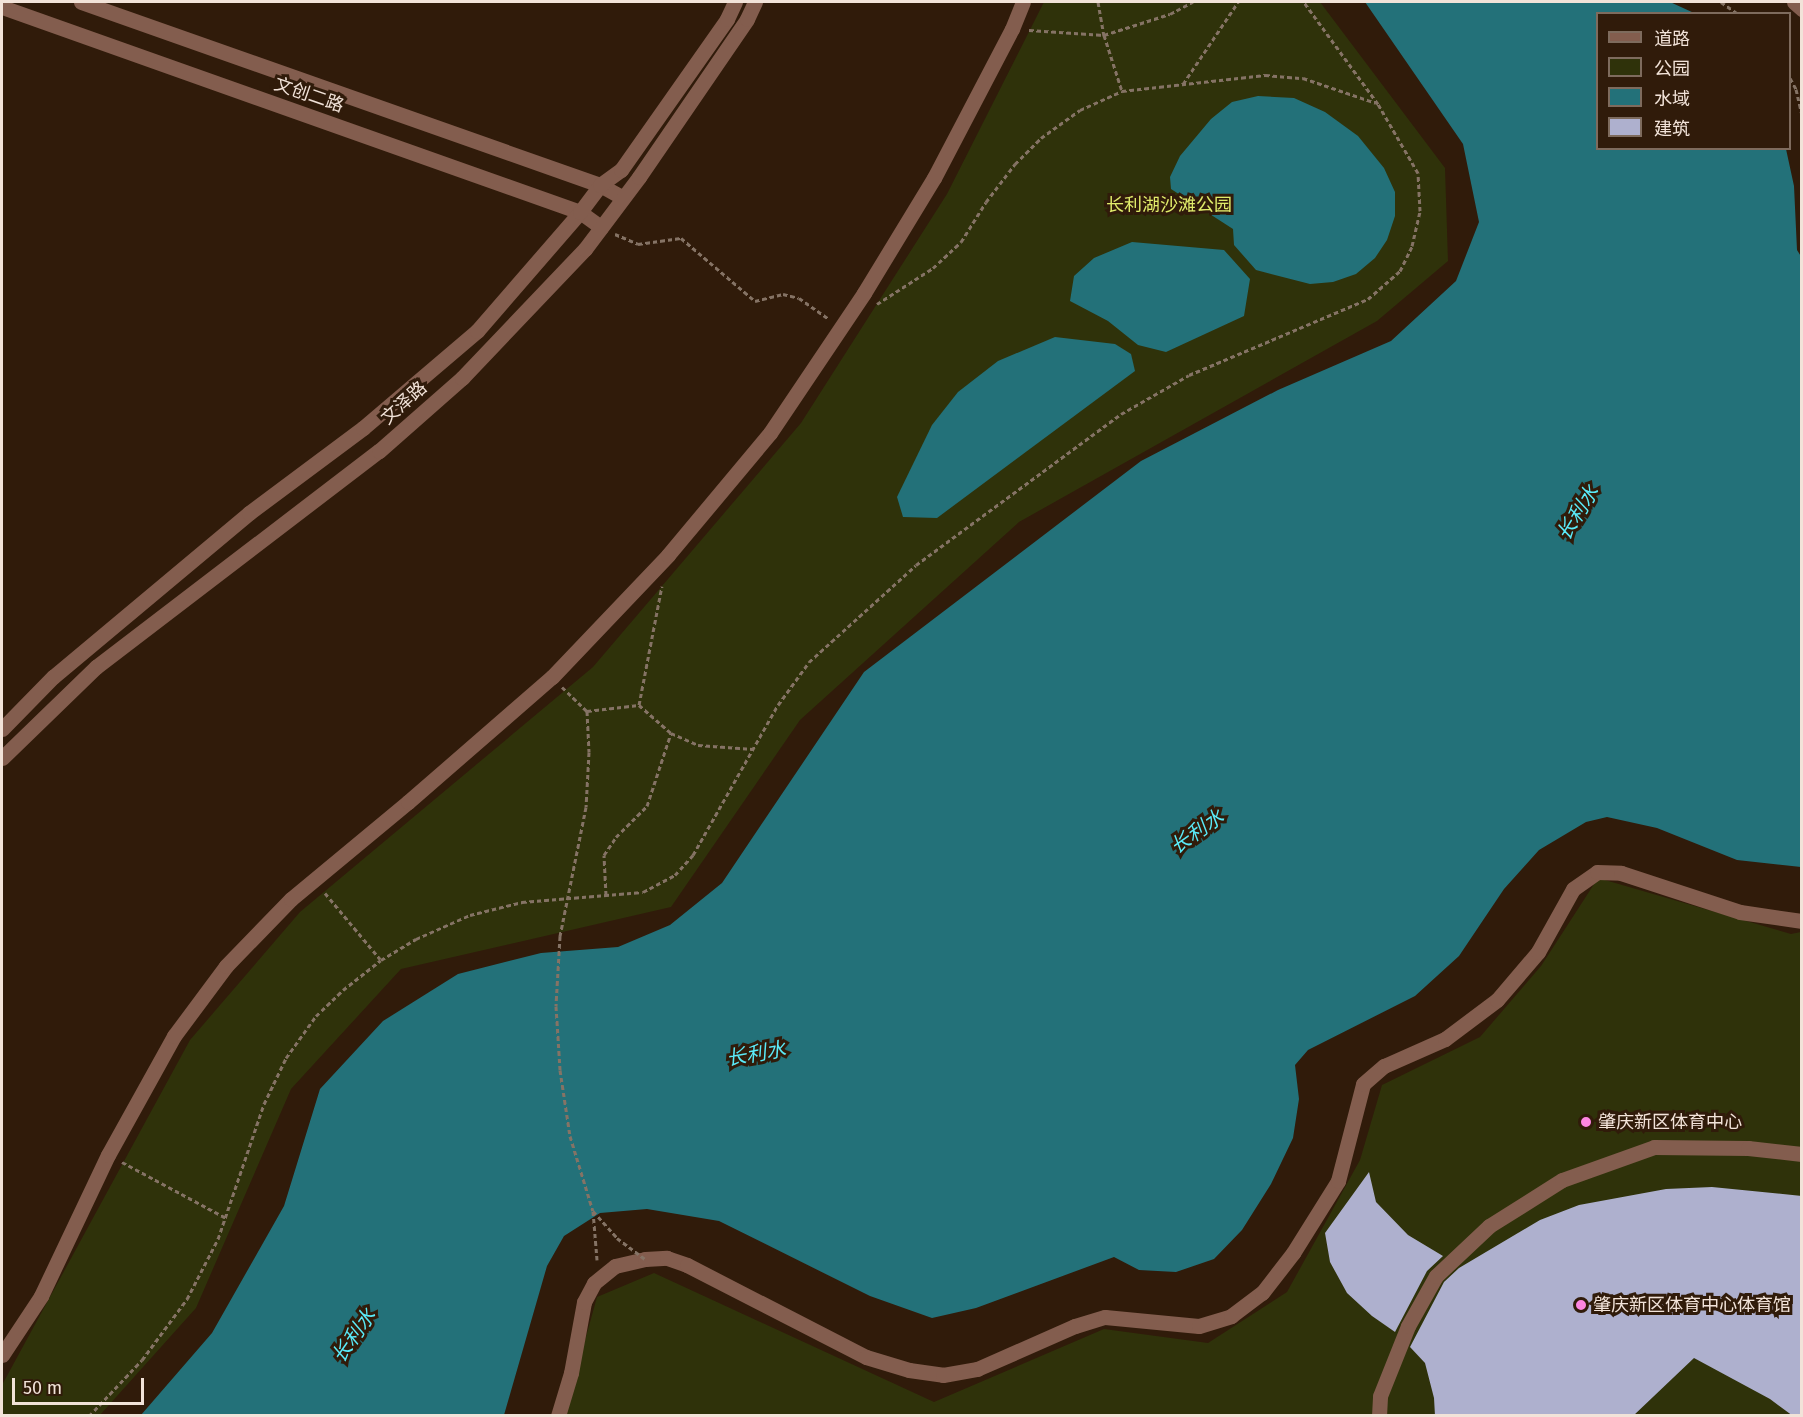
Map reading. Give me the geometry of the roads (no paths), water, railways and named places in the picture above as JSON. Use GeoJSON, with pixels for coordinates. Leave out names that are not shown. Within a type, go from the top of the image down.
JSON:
{"type":"FeatureCollection","features":[{"type":"Feature","properties":{"kind":"street","name":"文创二路"},"geometry":{"type":"LineString","coordinates":[[81,2],[600,185],[623,198]]}},
{"type":"Feature","properties":{"kind":"street","name":"文泽路"},"geometry":{"type":"LineString","coordinates":[[2,729],[53,677],[249,513],[363,428],[477,331],[580,212],[600,185],[621,170],[727,19],[735,2]]}},
{"type":"Feature","properties":{"kind":"street","name":"文泽路"},"geometry":{"type":"LineString","coordinates":[[2,758],[96,667],[379,451],[462,378],[585,249],[747,19],[755,2]]}},
{"type":"Feature","properties":{"kind":"street"},"geometry":{"type":"LineString","coordinates":[[2,1355],[41,1296],[108,1155],[174,1036],[226,966],[291,899],[408,802],[552,677],[668,555],[770,433],[841,327],[934,178],[1012,29],[1023,2]]}},
{"type":"Feature","properties":{"kind":"street"},"geometry":{"type":"LineString","coordinates":[[1794,2],[1802,9]]}},
{"type":"Feature","properties":{"kind":"street","name":"文创二路"},"geometry":{"type":"LineString","coordinates":[[2,7],[580,212],[601,227]]}},
{"type":"Feature","properties":{"kind":"street"},"geometry":{"type":"LineString","coordinates":[[558,1416],[571,1374],[584,1302],[594,1283],[615,1266],[645,1259],[667,1258],[687,1265],[866,1357],[909,1370],[943,1375],[977,1369],[1075,1326],[1105,1317],[1199,1326],[1231,1316],[1262,1293],[1293,1253],[1338,1181],[1363,1084],[1384,1066],[1445,1040],[1497,1000],[1538,952],[1573,889],[1597,872],[1621,873],[1740,912],[1802,921]]}},
{"type":"Feature","properties":{"kind":"street"},"geometry":{"type":"LineString","coordinates":[[1379,1416],[1380,1396],[1408,1326],[1436,1276],[1489,1226],[1562,1180],[1654,1148],[1748,1148],[1802,1154]]}},
{"type":"Feature","properties":{"kind":"water","name":"长利水"},"geometry":{"type":"Polygon","coordinates":[[[1365,2],[1670,2],[1692,12],[1596,12],[1596,150],[1786,150],[1794,186],[1797,250],[1802,258],[1801,867],[1737,860],[1657,828],[1607,817],[1586,822],[1539,850],[1504,889],[1459,956],[1415,996],[1308,1050],[1295,1065],[1299,1099],[1293,1138],[1271,1184],[1242,1230],[1214,1259],[1176,1272],[1139,1270],[1114,1257],[976,1308],[932,1318],[870,1296],[719,1221],[647,1209],[600,1213],[564,1236],[547,1266],[504,1415],[141,1415],[212,1333],[284,1206],[320,1089],[383,1021],[458,974],[541,953],[618,947],[670,925],[722,883],[864,672],[1141,461],[1278,390],[1391,341],[1456,281],[1479,222],[1463,144],[1365,2]]]}},
{"type":"Feature","properties":{"kind":"water"},"geometry":{"type":"Polygon","coordinates":[[[1258,96],[1294,98],[1325,112],[1358,136],[1384,168],[1395,192],[1395,216],[1387,240],[1375,258],[1356,274],[1333,282],[1310,284],[1256,270],[1234,245],[1233,229],[1171,189],[1170,177],[1180,156],[1211,119],[1232,102],[1258,96]]]}},
{"type":"Feature","properties":{"kind":"water"},"geometry":{"type":"Polygon","coordinates":[[[1132,242],[1224,250],[1250,279],[1244,316],[1166,352],[1138,345],[1108,321],[1070,301],[1074,276],[1094,258],[1132,242]]]}},
{"type":"Feature","properties":{"kind":"water"},"geometry":{"type":"Polygon","coordinates":[[[1055,337],[1115,344],[1131,354],[1135,371],[937,518],[903,517],[897,497],[932,425],[958,392],[998,361],[1055,337]]]}},
{"type":"Feature","properties":{"kind":"place","name":"肇庆新区体育中心"},"geometry":{"type":"Point","coordinates":[1586,1122]}},
{"type":"Feature","properties":{"kind":"place","name":"肇庆新区体育中心体育馆"},"geometry":{"type":"Point","coordinates":[1581,1305]}},
{"type":"Feature","properties":{"kind":"park label","name":"长利湖沙滩公园"},"geometry":{"type":"Point","coordinates":[1169,205]}}]}
